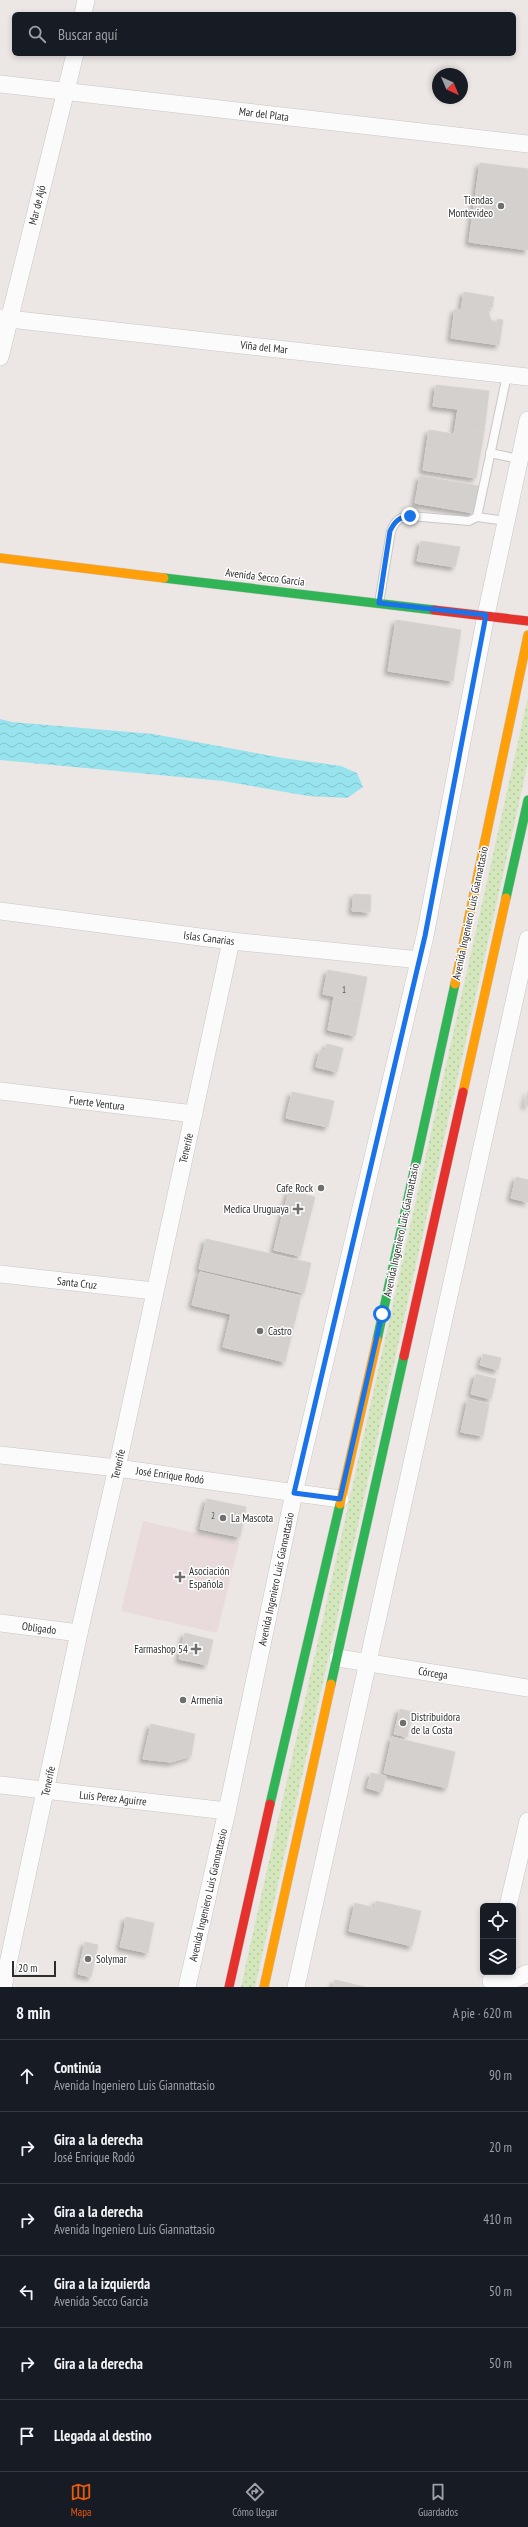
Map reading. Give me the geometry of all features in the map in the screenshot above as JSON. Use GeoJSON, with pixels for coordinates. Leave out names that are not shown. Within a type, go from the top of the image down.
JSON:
{"type":"FeatureCollection","features":[{"type":"Feature","properties":{"kind":"main road","name":"Avenida Secco García"},"geometry":{"type":"LineString","coordinates":[[0,558],[528,621]]}},
{"type":"Feature","properties":{"kind":"main road","name":"Avenida Ingeniero Luis Giannattasio"},"geometry":{"type":"LineString","coordinates":[[229,1987],[267,1815],[323,1583],[340,1499],[464,944],[528,635]]}},
{"type":"Feature","properties":{"kind":"main road"},"geometry":{"type":"LineString","coordinates":[[264,1987],[528,800]]}},
{"type":"Feature","properties":{"kind":"street"},"geometry":{"type":"LineString","coordinates":[[83,12],[86,0]]}},
{"type":"Feature","properties":{"kind":"street","name":"Mar de Ajó"},"geometry":{"type":"LineString","coordinates":[[0,357],[5,318],[37,206],[67,92],[75,56]]}},
{"type":"Feature","properties":{"kind":"street","name":"Mar del Plata"},"geometry":{"type":"LineString","coordinates":[[0,84],[528,144]]}},
{"type":"Feature","properties":{"kind":"street","name":"Viña del Mar"},"geometry":{"type":"LineString","coordinates":[[5,318],[528,377]]}},
{"type":"Feature","properties":{"kind":"street","name":"Avenida Ingeniero Luis Giannattasio"},"geometry":{"type":"LineString","coordinates":[[187,1987],[227,1811],[294,1493],[420,960],[486,615],[528,420]]}},
{"type":"Feature","properties":{"kind":"street","name":"Islas Canarias"},"geometry":{"type":"LineString","coordinates":[[0,911],[231,941],[420,960]]}},
{"type":"Feature","properties":{"kind":"street"},"geometry":{"type":"LineString","coordinates":[[296,1987],[528,939]]}},
{"type":"Feature","properties":{"kind":"street","name":"Tenerife"},"geometry":{"type":"LineString","coordinates":[[3,1987],[5,1956],[46,1791],[78,1633],[117,1468],[154,1291],[231,941]]}},
{"type":"Feature","properties":{"kind":"street","name":"Fuerte Ventura"},"geometry":{"type":"LineString","coordinates":[[0,1091],[194,1114]]}},
{"type":"Feature","properties":{"kind":"street","name":"Santa Cruz"},"geometry":{"type":"LineString","coordinates":[[0,1274],[154,1291]]}},
{"type":"Feature","properties":{"kind":"street","name":"José Enrique Rodó"},"geometry":{"type":"LineString","coordinates":[[0,1455],[117,1468],[340,1499]]}},
{"type":"Feature","properties":{"kind":"street","name":"Obligado"},"geometry":{"type":"LineString","coordinates":[[0,1623],[78,1633]]}},
{"type":"Feature","properties":{"kind":"street","name":"Córcega"},"geometry":{"type":"LineString","coordinates":[[338,1658],[528,1688]]}},
{"type":"Feature","properties":{"kind":"street","name":"Luis Perez Aguirre"},"geometry":{"type":"LineString","coordinates":[[0,1785],[227,1811]]}},
{"type":"Feature","properties":{"kind":"street"},"geometry":{"type":"LineString","coordinates":[[509,1903],[528,1821]]}},
{"type":"Feature","properties":{"kind":"street"},"geometry":{"type":"LineString","coordinates":[[491,1980],[513,1980],[528,1974]]}},
{"type":"Feature","properties":{"kind":"lane"},"geometry":{"type":"LineString","coordinates":[[477,517],[506,375]]}},
{"type":"Feature","properties":{"kind":"lane"},"geometry":{"type":"LineString","coordinates":[[490,453],[519,460]]}},
{"type":"Feature","properties":{"kind":"lane"},"geometry":{"type":"LineString","coordinates":[[379,603],[390,531],[395,522],[402,517],[410,516],[469,521],[477,517],[506,521]]}},
{"type":"Feature","properties":{"kind":"shaded area","name":"Asociación Española"},"geometry":{"type":"Polygon","coordinates":[[[143,1521],[239,1543],[217,1633],[121,1611],[143,1521]]]}},
{"type":"Feature","properties":{"kind":"green space"},"geometry":{"type":"Polygon","coordinates":[[[528,697],[528,762],[255,1987],[241,1987],[528,697]]]}},
{"type":"Feature","properties":{"kind":"water"},"geometry":{"type":"Polygon","coordinates":[[[0,719],[12,722],[153,734],[283,758],[341,766],[357,773],[363,787],[347,798],[308,796],[223,781],[0,760],[0,719]]]}},
{"type":"Feature","properties":{"kind":"building","name":"Tiendas Montevideo"},"geometry":{"type":"Polygon","coordinates":[[[480,163],[528,169],[528,250],[469,242],[480,163]]]}},
{"type":"Feature","properties":{"kind":"building"},"geometry":{"type":"Polygon","coordinates":[[[464,292],[494,297],[492,308],[487,308],[491,320],[496,323],[498,319],[503,320],[499,345],[451,338],[455,309],[461,310],[464,292]]]}},
{"type":"Feature","properties":{"kind":"building"},"geometry":{"type":"Polygon","coordinates":[[[436,385],[489,391],[484,432],[455,428],[458,409],[433,406],[436,385]]]}},
{"type":"Feature","properties":{"kind":"building"},"geometry":{"type":"Polygon","coordinates":[[[455,428],[484,432],[476,478],[423,470],[429,430],[454,434],[455,428]]]}},
{"type":"Feature","properties":{"kind":"building"},"geometry":{"type":"Polygon","coordinates":[[[420,476],[479,486],[474,513],[415,503],[420,476]]]}},
{"type":"Feature","properties":{"kind":"building"},"geometry":{"type":"Polygon","coordinates":[[[421,541],[460,547],[455,567],[417,561],[421,541]]]}},
{"type":"Feature","properties":{"kind":"building"},"geometry":{"type":"Polygon","coordinates":[[[396,620],[461,630],[453,681],[388,671],[396,620]]]}},
{"type":"Feature","properties":{"kind":"building"},"geometry":{"type":"Polygon","coordinates":[[[354,894],[371,895],[370,912],[352,911],[354,894]]]}},
{"type":"Feature","properties":{"kind":"building"},"geometry":{"type":"Polygon","coordinates":[[[328,970],[367,977],[362,1002],[323,994],[328,970]]]}},
{"type":"Feature","properties":{"kind":"building"},"geometry":{"type":"Polygon","coordinates":[[[334,997],[362,1002],[355,1036],[328,1030],[334,997]]]}},
{"type":"Feature","properties":{"kind":"building"},"geometry":{"type":"Polygon","coordinates":[[[327,1044],[343,1048],[337,1072],[316,1067],[320,1050],[325,1051],[327,1044]]]}},
{"type":"Feature","properties":{"kind":"building"},"geometry":{"type":"Polygon","coordinates":[[[528,1091],[528,1106],[525,1105],[528,1091]]]}},
{"type":"Feature","properties":{"kind":"building"},"geometry":{"type":"Polygon","coordinates":[[[292,1092],[334,1101],[328,1127],[286,1118],[292,1092]]]}},
{"type":"Feature","properties":{"kind":"building"},"geometry":{"type":"Polygon","coordinates":[[[516,1177],[528,1180],[528,1202],[511,1198],[516,1177]]]}},
{"type":"Feature","properties":{"kind":"building","name":"Medica Uruguaya"},"geometry":{"type":"Polygon","coordinates":[[[289,1191],[315,1197],[307,1228],[281,1221],[289,1191]]]}},
{"type":"Feature","properties":{"kind":"building"},"geometry":{"type":"Polygon","coordinates":[[[281,1221],[307,1228],[300,1256],[274,1250],[281,1221]]]}},
{"type":"Feature","properties":{"kind":"building"},"geometry":{"type":"Polygon","coordinates":[[[206,1239],[311,1263],[304,1293],[199,1269],[206,1239]]]}},
{"type":"Feature","properties":{"kind":"building","name":"Castro"},"geometry":{"type":"Polygon","coordinates":[[[200,1272],[301,1296],[285,1362],[223,1347],[231,1314],[192,1305],[200,1272]]]}},
{"type":"Feature","properties":{"kind":"building"},"geometry":{"type":"Polygon","coordinates":[[[483,1354],[501,1358],[498,1370],[480,1365],[483,1354]]]}},
{"type":"Feature","properties":{"kind":"building"},"geometry":{"type":"Polygon","coordinates":[[[476,1374],[496,1379],[491,1399],[471,1394],[476,1374]]]}},
{"type":"Feature","properties":{"kind":"building"},"geometry":{"type":"Polygon","coordinates":[[[468,1399],[489,1404],[483,1436],[461,1432],[468,1399]]]}},
{"type":"Feature","properties":{"kind":"building","name":"La Mascota"},"geometry":{"type":"Polygon","coordinates":[[[207,1499],[246,1507],[240,1537],[200,1529],[207,1499]]]}},
{"type":"Feature","properties":{"kind":"building","name":"Farmashop 54"},"geometry":{"type":"Polygon","coordinates":[[[185,1633],[213,1640],[207,1665],[179,1659],[185,1633]]]}},
{"type":"Feature","properties":{"kind":"building","name":"Distribuidora de la Costa"},"geometry":{"type":"Polygon","coordinates":[[[400,1709],[413,1712],[407,1737],[394,1734],[400,1709]]]}},
{"type":"Feature","properties":{"kind":"building"},"geometry":{"type":"Polygon","coordinates":[[[151,1724],[195,1734],[191,1756],[171,1762],[143,1759],[151,1724]]]}},
{"type":"Feature","properties":{"kind":"building"},"geometry":{"type":"Polygon","coordinates":[[[392,1737],[455,1752],[447,1788],[384,1773],[392,1737]]]}},
{"type":"Feature","properties":{"kind":"building"},"geometry":{"type":"Polygon","coordinates":[[[371,1773],[386,1776],[382,1792],[367,1788],[371,1773]]]}},
{"type":"Feature","properties":{"kind":"building"},"geometry":{"type":"Polygon","coordinates":[[[376,1901],[421,1911],[412,1946],[349,1931],[355,1903],[375,1908],[376,1901]]]}},
{"type":"Feature","properties":{"kind":"building"},"geometry":{"type":"Polygon","coordinates":[[[126,1917],[154,1923],[151,1937],[124,1931],[126,1917]]]}},
{"type":"Feature","properties":{"kind":"building"},"geometry":{"type":"Polygon","coordinates":[[[124,1931],[151,1937],[148,1953],[120,1947],[124,1931]]]}},
{"type":"Feature","properties":{"kind":"building","name":"Solymar"},"geometry":{"type":"Polygon","coordinates":[[[85,1942],[98,1945],[91,1977],[78,1974],[85,1942]]]}},
{"type":"Feature","properties":{"kind":"building"},"geometry":{"type":"Polygon","coordinates":[[[335,1980],[365,1987],[333,1987],[335,1980]]]}},
{"type":"Feature","properties":{"kind":"traffic: fast"},"geometry":{"type":"LineString","coordinates":[[164,578],[434,610]]}},
{"type":"Feature","properties":{"kind":"traffic: fast"},"geometry":{"type":"LineString","coordinates":[[506,898],[528,800]]}},
{"type":"Feature","properties":{"kind":"traffic: fast"},"geometry":{"type":"LineString","coordinates":[[377,1340],[455,984]]}},
{"type":"Feature","properties":{"kind":"traffic: fast"},"geometry":{"type":"LineString","coordinates":[[331,1684],[404,1356]]}},
{"type":"Feature","properties":{"kind":"traffic: fast"},"geometry":{"type":"LineString","coordinates":[[270,1804],[340,1504]]}},
{"type":"Feature","properties":{"kind":"traffic: slow"},"geometry":{"type":"LineString","coordinates":[[0,558],[164,578]]}},
{"type":"Feature","properties":{"kind":"traffic: slow"},"geometry":{"type":"LineString","coordinates":[[455,984],[528,635]]}},
{"type":"Feature","properties":{"kind":"traffic: slow"},"geometry":{"type":"LineString","coordinates":[[463,1092],[506,898]]}},
{"type":"Feature","properties":{"kind":"traffic: slow"},"geometry":{"type":"LineString","coordinates":[[340,1504],[377,1340]]}},
{"type":"Feature","properties":{"kind":"traffic: slow"},"geometry":{"type":"LineString","coordinates":[[264,1987],[331,1684]]}},
{"type":"Feature","properties":{"kind":"traffic: jam"},"geometry":{"type":"LineString","coordinates":[[434,610],[528,621]]}},
{"type":"Feature","properties":{"kind":"traffic: jam"},"geometry":{"type":"LineString","coordinates":[[404,1356],[463,1092]]}},
{"type":"Feature","properties":{"kind":"traffic: jam"},"geometry":{"type":"LineString","coordinates":[[229,1987],[270,1804]]}},
{"type":"Feature","properties":{"kind":"place","name":"Tiendas Montevideo"},"geometry":{"type":"Point","coordinates":[501,206]}},
{"type":"Feature","properties":{"kind":"place","name":"Cafe Rock"},"geometry":{"type":"Point","coordinates":[321,1188]}},
{"type":"Feature","properties":{"kind":"place","name":"Medica Uruguaya"},"geometry":{"type":"Point","coordinates":[298,1209]}},
{"type":"Feature","properties":{"kind":"place","name":"Castro"},"geometry":{"type":"Point","coordinates":[260,1331]}},
{"type":"Feature","properties":{"kind":"place","name":"La Mascota"},"geometry":{"type":"Point","coordinates":[223,1518]}},
{"type":"Feature","properties":{"kind":"place","name":"Asociación Española"},"geometry":{"type":"Point","coordinates":[180,1577]}},
{"type":"Feature","properties":{"kind":"place","name":"Farmashop 54"},"geometry":{"type":"Point","coordinates":[196,1649]}},
{"type":"Feature","properties":{"kind":"place","name":"Armenia"},"geometry":{"type":"Point","coordinates":[183,1700]}},
{"type":"Feature","properties":{"kind":"place","name":"Distribuidora de la Costa"},"geometry":{"type":"Point","coordinates":[403,1723]}},
{"type":"Feature","properties":{"kind":"place","name":"Solymar"},"geometry":{"type":"Point","coordinates":[88,1959]}},
{"type":"Feature","properties":{"kind":"route"},"geometry":{"type":"LineString","coordinates":[[382,1314],[340,1499],[294,1493],[425,936],[486,615],[379,603],[390,531],[395,522],[402,517],[410,516]]}}]}
